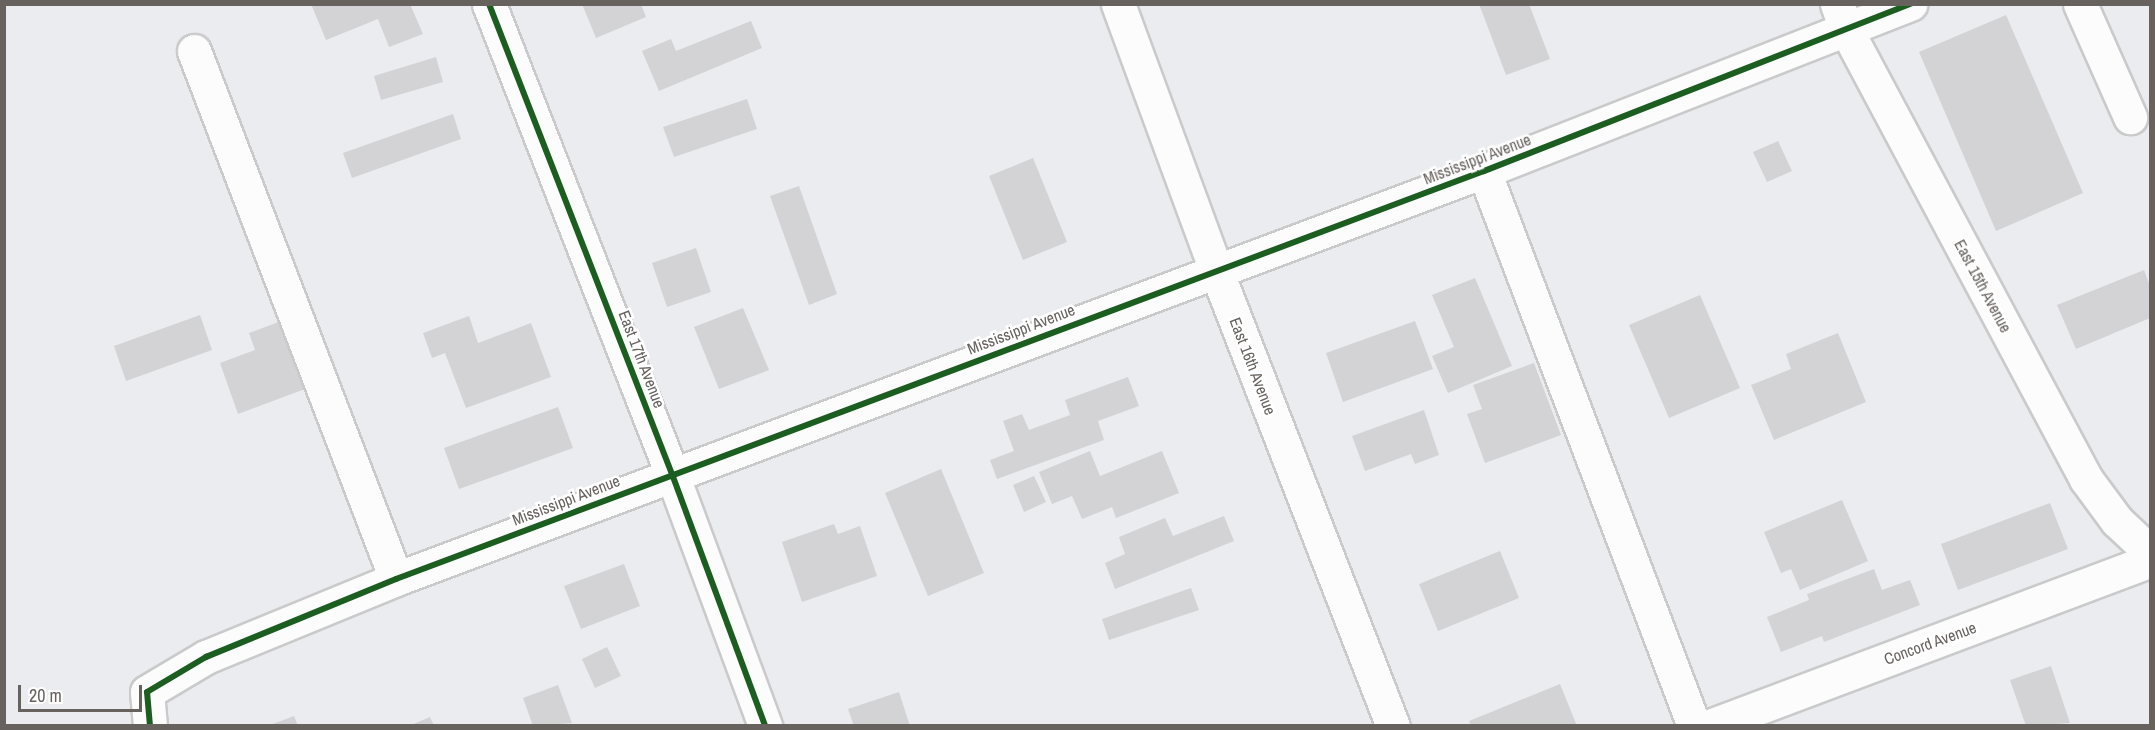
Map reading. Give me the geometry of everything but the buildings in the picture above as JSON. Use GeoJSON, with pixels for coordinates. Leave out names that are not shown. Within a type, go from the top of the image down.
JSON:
{"type":"FeatureCollection","features":[{"type":"Feature","properties":{"kind":"street","name":"East 17th Avenue"},"geometry":{"type":"LineString","coordinates":[[489,4],[672,474],[765,726]]}},
{"type":"Feature","properties":{"kind":"street","name":"East 16th Avenue"},"geometry":{"type":"LineString","coordinates":[[1118,4],[1216,270],[1393,726]]}},
{"type":"Feature","properties":{"kind":"street","name":"Mississippi Avenue"},"geometry":{"type":"LineString","coordinates":[[150,726],[147,692],[206,657],[396,579],[1484,171],[1842,18],[1911,4]]}},
{"type":"Feature","properties":{"kind":"street"},"geometry":{"type":"LineString","coordinates":[[2080,4],[2130,117]]}},
{"type":"Feature","properties":{"kind":"street","name":"East 15th Avenue"},"geometry":{"type":"LineString","coordinates":[[1842,18],[2086,479],[2116,521],[2151,552]]}},
{"type":"Feature","properties":{"kind":"street"},"geometry":{"type":"LineString","coordinates":[[194,51],[396,579]]}},
{"type":"Feature","properties":{"kind":"street"},"geometry":{"type":"LineString","coordinates":[[1484,171],[1694,726]]}},
{"type":"Feature","properties":{"kind":"street","name":"Concord Avenue"},"geometry":{"type":"LineString","coordinates":[[1710,726],[2151,561]]}},
{"type":"Feature","properties":{"kind":"cycle path"},"geometry":{"type":"LineString","coordinates":[[489,4],[672,474],[765,726]]}},
{"type":"Feature","properties":{"kind":"cycle path"},"geometry":{"type":"LineString","coordinates":[[150,726],[147,692],[206,657],[396,579],[1484,171],[1911,4]]}}]}
